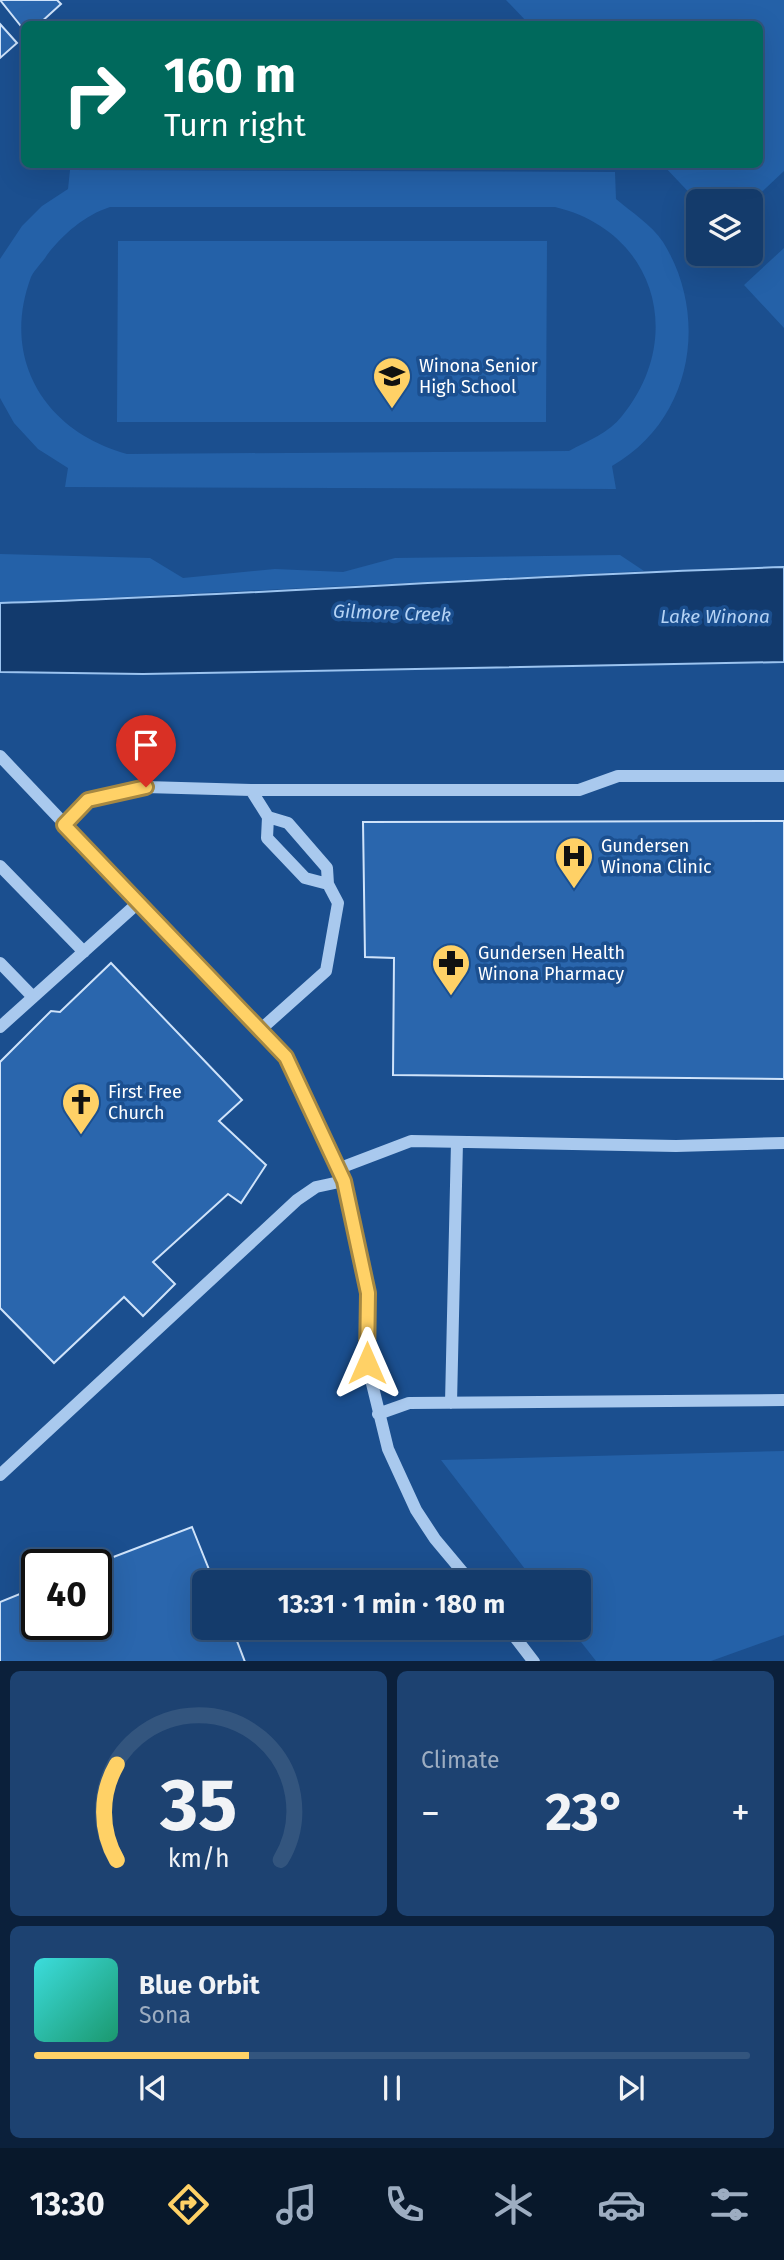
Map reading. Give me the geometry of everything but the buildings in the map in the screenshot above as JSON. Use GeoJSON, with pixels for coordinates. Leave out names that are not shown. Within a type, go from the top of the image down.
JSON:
{"type":"FeatureCollection","features":[{"type":"Feature","properties":{"kind":"street"},"geometry":{"type":"LineString","coordinates":[[0,756],[286,1057],[344,1181],[368,1293],[367,1363],[388,1449],[416,1510],[435,1539],[461,1570]]}},
{"type":"Feature","properties":{"kind":"street"},"geometry":{"type":"LineString","coordinates":[[64,825],[88,800],[146,787],[251,790],[579,790],[618,776],[784,776]]}},
{"type":"Feature","properties":{"kind":"street"},"geometry":{"type":"LineString","coordinates":[[251,790],[268,817],[267,838],[305,878],[328,884]]}},
{"type":"Feature","properties":{"kind":"street"},"geometry":{"type":"LineString","coordinates":[[260,1030],[290,1007],[326,971],[338,903],[328,884],[327,868],[288,823],[268,817]]}},
{"type":"Feature","properties":{"kind":"street"},"geometry":{"type":"LineString","coordinates":[[0,866],[84,952]]}},
{"type":"Feature","properties":{"kind":"street"},"geometry":{"type":"LineString","coordinates":[[0,1027],[139,902]]}},
{"type":"Feature","properties":{"kind":"street"},"geometry":{"type":"LineString","coordinates":[[0,963],[33,998]]}},
{"type":"Feature","properties":{"kind":"street"},"geometry":{"type":"LineString","coordinates":[[340,1168],[411,1141],[676,1146],[784,1143]]}},
{"type":"Feature","properties":{"kind":"street"},"geometry":{"type":"LineString","coordinates":[[451,1403],[457,1142]]}},
{"type":"Feature","properties":{"kind":"street"},"geometry":{"type":"LineString","coordinates":[[0,1475],[297,1200],[316,1187],[344,1181]]}},
{"type":"Feature","properties":{"kind":"street"},"geometry":{"type":"LineString","coordinates":[[378,1414],[409,1404],[784,1400]]}},
{"type":"Feature","properties":{"kind":"street"},"geometry":{"type":"LineString","coordinates":[[517,1640],[534,1661]]}},
{"type":"Feature","properties":{"kind":"shaded area"},"geometry":{"type":"Polygon","coordinates":[[[506,0],[784,0],[784,171],[763,191],[686,189],[666,168],[763,168],[763,21],[526,21],[506,0]]]}},
{"type":"Feature","properties":{"kind":"shaded area"},"geometry":{"type":"Polygon","coordinates":[[[70,170],[615,172],[616,199],[658,236],[678,271],[686,302],[689,334],[685,365],[676,395],[660,423],[639,447],[612,466],[616,489],[65,487],[68,468],[38,449],[14,423],[0,398],[0,259],[22,226],[42,206],[68,189],[70,170]],[[110,207],[83,220],[67,233],[34,271],[23,308],[22,337],[26,364],[37,388],[53,410],[73,429],[98,443],[127,454],[569,451],[604,432],[622,416],[642,386],[653,354],[656,322],[650,291],[637,263],[617,239],[590,220],[555,207],[110,207]]]}},
{"type":"Feature","properties":{"kind":"shaded area"},"geometry":{"type":"Polygon","coordinates":[[[118,241],[547,241],[546,422],[117,422],[118,241]]]}},
{"type":"Feature","properties":{"kind":"shaded area"},"geometry":{"type":"Polygon","coordinates":[[[784,248],[784,328],[744,285],[784,248]]]}},
{"type":"Feature","properties":{"kind":"shaded area"},"geometry":{"type":"Polygon","coordinates":[[[0,554],[150,558],[183,578],[275,569],[343,572],[395,558],[620,555],[644,571],[0,603],[0,554]]]}},
{"type":"Feature","properties":{"kind":"shaded area"},"geometry":{"type":"Polygon","coordinates":[[[784,1451],[784,1635],[711,1661],[596,1661],[579,1640],[591,1640],[591,1570],[526,1570],[441,1460],[784,1451]]]}},
{"type":"Feature","properties":{"kind":"water","name":"Lake Winona"},"geometry":{"type":"Polygon","coordinates":[[[784,567],[784,662],[143,674],[0,672],[0,603],[784,567]]]}},
{"type":"Feature","properties":{"kind":"place","name":"Winona Senior High School"},"geometry":{"type":"Point","coordinates":[392,410]}},
{"type":"Feature","properties":{"kind":"place","name":"Gundersen Winona Clinic"},"geometry":{"type":"Point","coordinates":[574,890]}},
{"type":"Feature","properties":{"kind":"place","name":"Gundersen Health Winona Pharmacy"},"geometry":{"type":"Point","coordinates":[451,997]}},
{"type":"Feature","properties":{"kind":"place","name":"First Free Church"},"geometry":{"type":"Point","coordinates":[81,1136]}},
{"type":"Feature","properties":{"kind":"route"},"geometry":{"type":"LineString","coordinates":[[146,787],[88,800],[64,825],[286,1057],[344,1181],[368,1293],[367,1363]]}},
{"type":"Feature","properties":{"kind":"water label","name":"Gilmore Creek"},"geometry":{"type":"Point","coordinates":[392,613]}}]}
